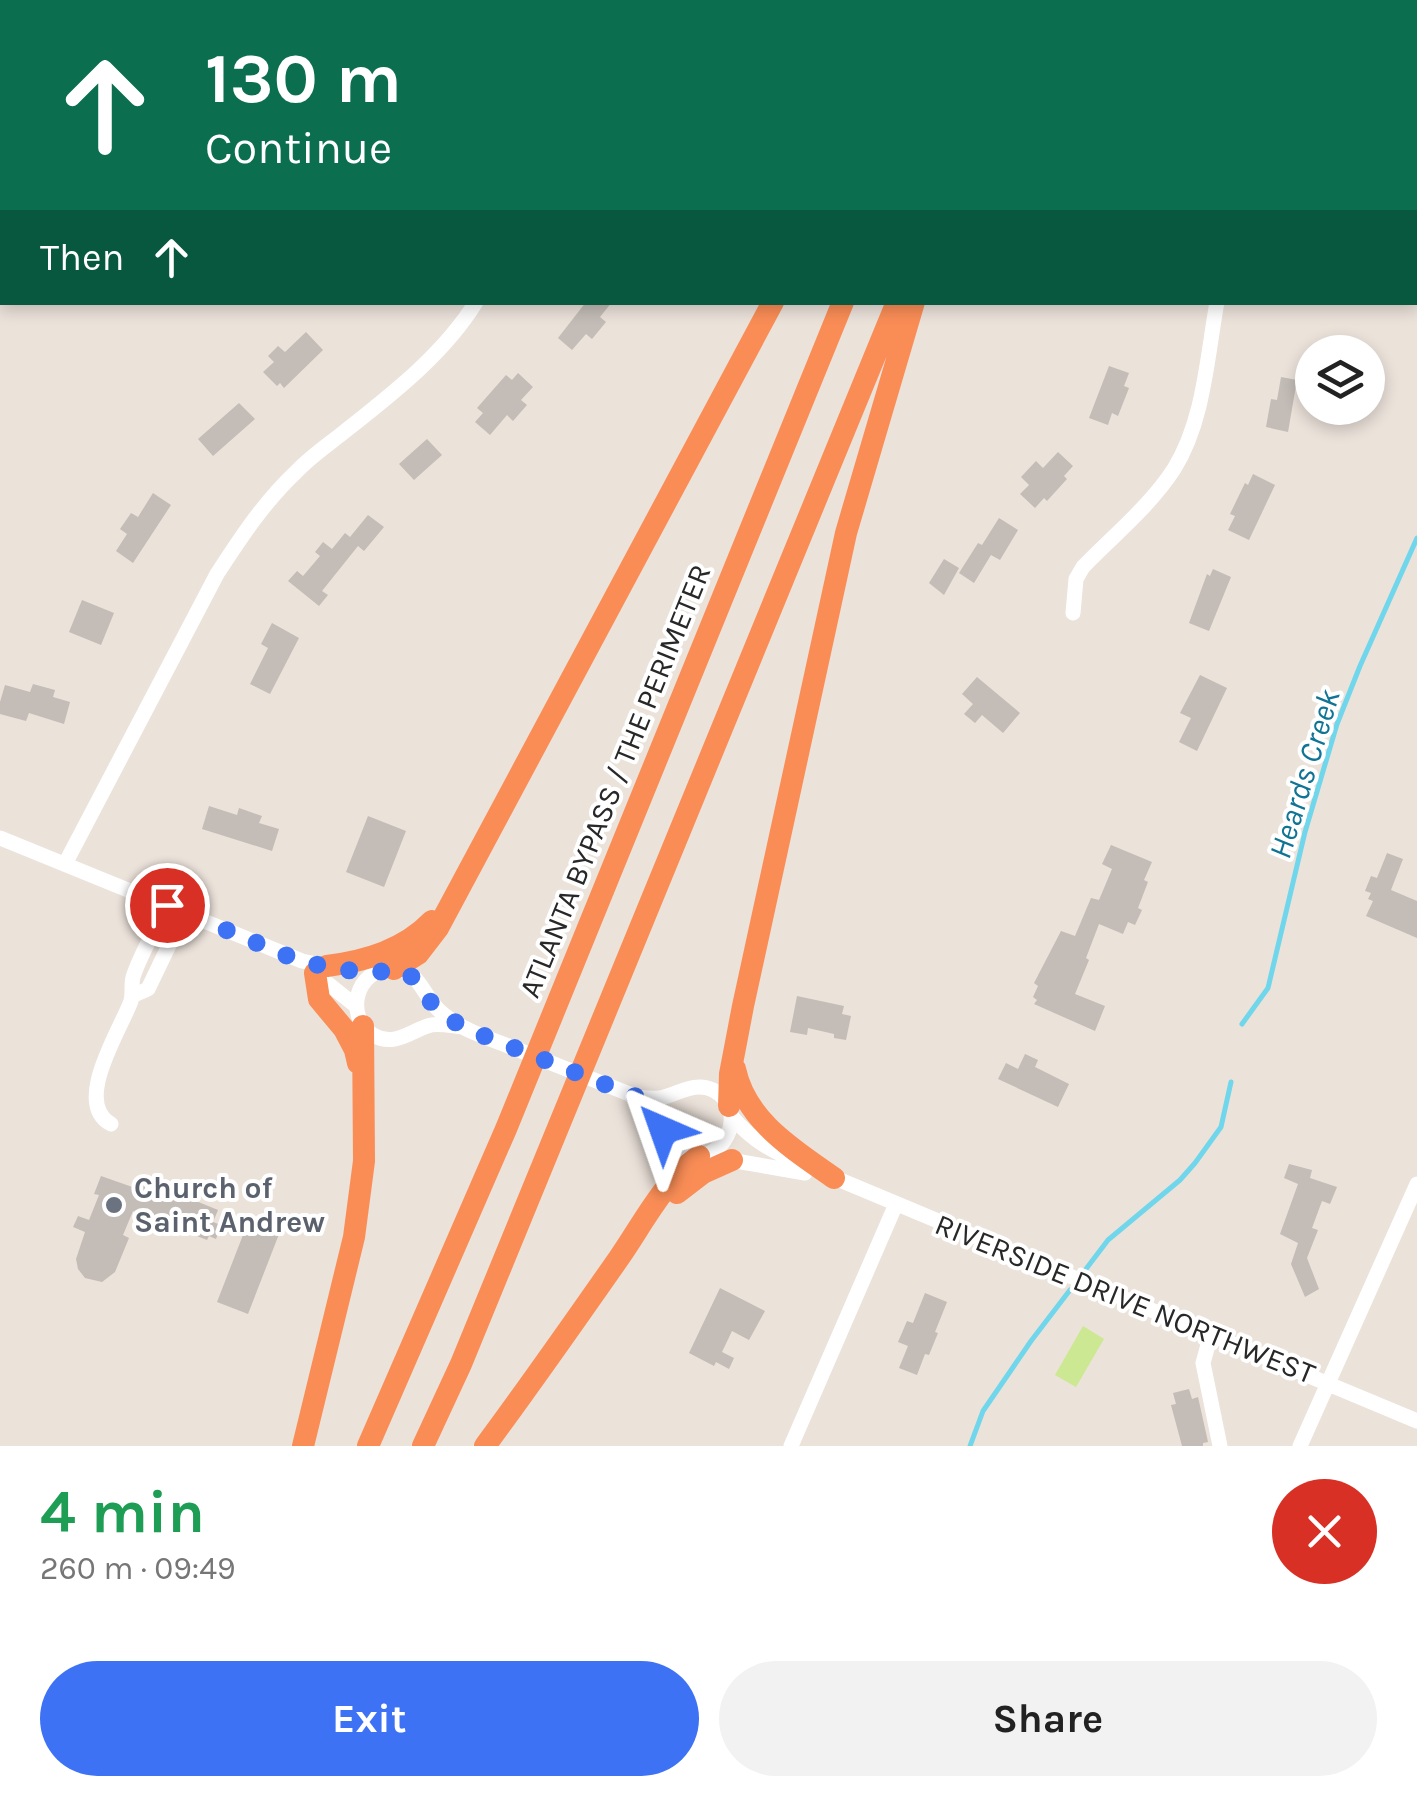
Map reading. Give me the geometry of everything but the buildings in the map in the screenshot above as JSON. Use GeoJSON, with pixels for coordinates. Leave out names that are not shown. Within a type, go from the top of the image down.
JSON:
{"type":"FeatureCollection","features":[{"type":"Feature","properties":{"kind":"highway"},"geometry":{"type":"LineString","coordinates":[[384,971],[418,954],[428,943],[771,305]]}},
{"type":"Feature","properties":{"kind":"highway","name":"ATLANTA BYPASS / THE PERIMETER"},"geometry":{"type":"LineString","coordinates":[[368,1446],[506,1129],[842,305]]}},
{"type":"Feature","properties":{"kind":"highway"},"geometry":{"type":"LineString","coordinates":[[423,1446],[469,1345],[897,305]]}},
{"type":"Feature","properties":{"kind":"highway"},"geometry":{"type":"LineString","coordinates":[[730,1112],[733,1059],[846,532],[913,305]]}},
{"type":"Feature","properties":{"kind":"highway"},"geometry":{"type":"LineString","coordinates":[[363,1087],[355,1050],[320,999],[315,967],[378,956],[403,944],[452,901]]}},
{"type":"Feature","properties":{"kind":"highway"},"geometry":{"type":"LineString","coordinates":[[303,1446],[354,1237],[364,1161],[360,1016]]}},
{"type":"Feature","properties":{"kind":"highway"},"geometry":{"type":"LineString","coordinates":[[733,1059],[739,1088],[767,1128],[834,1178]]}},
{"type":"Feature","properties":{"kind":"highway"},"geometry":{"type":"LineString","coordinates":[[485,1446],[673,1177],[702,1156]]}},
{"type":"Feature","properties":{"kind":"highway"},"geometry":{"type":"LineString","coordinates":[[635,1234],[695,1178],[732,1160]]}},
{"type":"Feature","properties":{"kind":"street"},"geometry":{"type":"LineString","coordinates":[[65,864],[217,574],[246,529],[300,468],[391,395],[446,342],[474,305]]}},
{"type":"Feature","properties":{"kind":"street"},"geometry":{"type":"LineString","coordinates":[[1073,613],[1076,579],[1082,568],[1158,491],[1186,447],[1198,406],[1216,305]]}},
{"type":"Feature","properties":{"kind":"street"},"geometry":{"type":"LineString","coordinates":[[0,838],[315,967],[412,975],[432,1004],[462,1027],[632,1095],[654,1114],[675,1148],[684,1153],[702,1156],[722,1146],[728,1138],[730,1112]]}},
{"type":"Feature","properties":{"kind":"street"},"geometry":{"type":"LineString","coordinates":[[111,1124],[98,1113],[98,1082],[132,996],[131,981],[167,905]]}},
{"type":"Feature","properties":{"kind":"street"},"geometry":{"type":"LineString","coordinates":[[132,996],[148,989],[186,912]]}},
{"type":"Feature","properties":{"kind":"street"},"geometry":{"type":"LineString","coordinates":[[315,967],[372,1034],[392,1040],[431,1025],[462,1027]]}},
{"type":"Feature","properties":{"kind":"street"},"geometry":{"type":"LineString","coordinates":[[360,1016],[361,986],[384,971]]}},
{"type":"Feature","properties":{"kind":"street","name":"RIVERSIDE DRIVE NORTHWEST"},"geometry":{"type":"LineString","coordinates":[[632,1095],[663,1097],[691,1087],[713,1090],[748,1134],[769,1150],[1417,1421]]}},
{"type":"Feature","properties":{"kind":"street","name":"RIVERSIDE DRIVE NORTHWEST"},"geometry":{"type":"LineString","coordinates":[[702,1156],[834,1178]]}},
{"type":"Feature","properties":{"kind":"street"},"geometry":{"type":"LineString","coordinates":[[1300,1446],[1417,1184]]}},
{"type":"Feature","properties":{"kind":"street"},"geometry":{"type":"LineString","coordinates":[[791,1446],[896,1204]]}},
{"type":"Feature","properties":{"kind":"street"},"geometry":{"type":"LineString","coordinates":[[1212,1334],[1203,1363],[1220,1446]]}},
{"type":"Feature","properties":{"kind":"green space"},"geometry":{"type":"Polygon","coordinates":[[[1083,1326],[1104,1339],[1076,1387],[1055,1375],[1083,1326]]]}},
{"type":"Feature","properties":{"kind":"waterway","name":"Heards Creek"},"geometry":{"type":"LineString","coordinates":[[1242,1024],[1268,988],[1305,832],[1337,724],[1417,538]]}},
{"type":"Feature","properties":{"kind":"waterway","name":"Heards Creek"},"geometry":{"type":"LineString","coordinates":[[1086,1269],[1108,1240],[1195,1163],[1221,1127],[1231,1082]]}},
{"type":"Feature","properties":{"kind":"waterway","name":"Heards Creek"},"geometry":{"type":"LineString","coordinates":[[970,1446],[983,1411],[1070,1290]]}},
{"type":"Feature","properties":{"kind":"place","name":"Church of Saint Andrew"},"geometry":{"type":"Point","coordinates":[114,1205]}},
{"type":"Feature","properties":{"kind":"route"},"geometry":{"type":"LineString","coordinates":[[167,905],[302,962],[359,972],[404,971],[419,982],[432,1004],[462,1027],[637,1097],[663,1130]]}}]}
